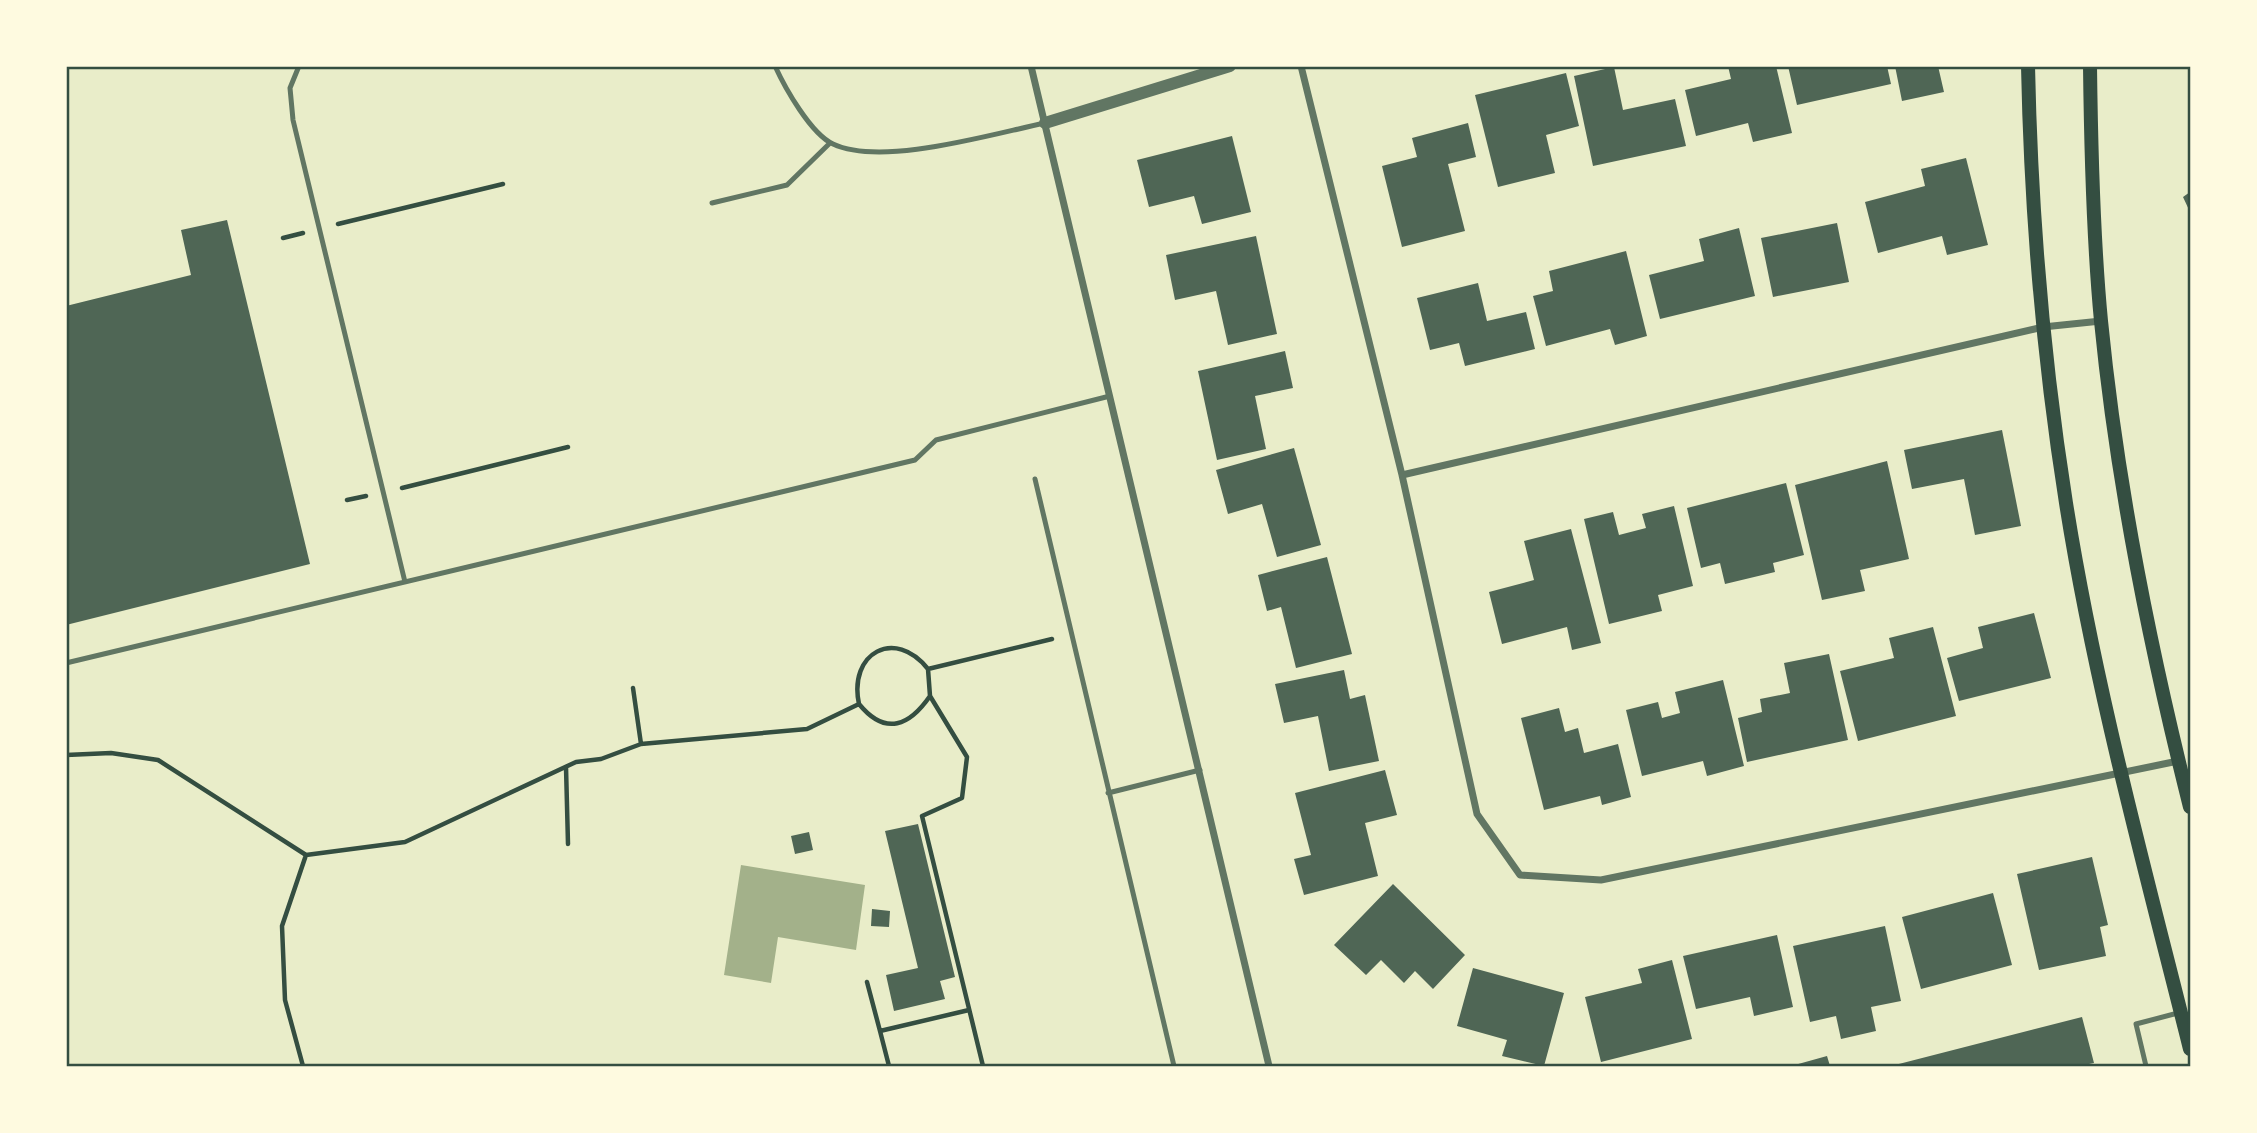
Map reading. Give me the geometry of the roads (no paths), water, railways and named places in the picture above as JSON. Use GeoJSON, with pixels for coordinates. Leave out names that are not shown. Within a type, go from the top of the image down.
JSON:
{"type":"FeatureCollection","features":[{"type":"Feature","properties":{"kind":"main road"},"geometry":{"type":"LineString","coordinates":[[2028,66],[2030,181],[2043,327],[2066,504],[2121,773],[2190,1049]]}},
{"type":"Feature","properties":{"kind":"main road"},"geometry":{"type":"LineString","coordinates":[[2090,66],[2092,177],[2101,321],[2123,489],[2190,807]]}},
{"type":"Feature","properties":{"kind":"street"},"geometry":{"type":"LineString","coordinates":[[1031,66],[1269,1066]]}},
{"type":"Feature","properties":{"kind":"street"},"geometry":{"type":"LineString","coordinates":[[1045,123],[1230,66]]}},
{"type":"Feature","properties":{"kind":"street"},"geometry":{"type":"LineString","coordinates":[[1301,66],[1402,475],[1477,814],[1520,875],[1601,880],[2179,761]]}},
{"type":"Feature","properties":{"kind":"street"},"geometry":{"type":"LineString","coordinates":[[1402,475],[2043,327],[2101,321]]}},
{"type":"Feature","properties":{"kind":"lane"},"geometry":{"type":"LineString","coordinates":[[299,66],[290,88],[293,120],[405,582]]}},
{"type":"Feature","properties":{"kind":"lane"},"geometry":{"type":"LineString","coordinates":[[775,66],[786,89],[830,143],[859,152],[919,149],[1045,123]]}},
{"type":"Feature","properties":{"kind":"lane"},"geometry":{"type":"LineString","coordinates":[[712,203],[787,185],[830,143]]}},
{"type":"Feature","properties":{"kind":"lane"},"geometry":{"type":"LineString","coordinates":[[66,663],[915,460],[936,440],[1110,396]]}},
{"type":"Feature","properties":{"kind":"lane"},"geometry":{"type":"LineString","coordinates":[[1035,479],[1174,1066]]}},
{"type":"Feature","properties":{"kind":"lane"},"geometry":{"type":"LineString","coordinates":[[1108,793],[1200,770]]}},
{"type":"Feature","properties":{"kind":"lane"},"geometry":{"type":"LineString","coordinates":[[2146,1066],[2136,1024],[2181,1012]]}}]}
